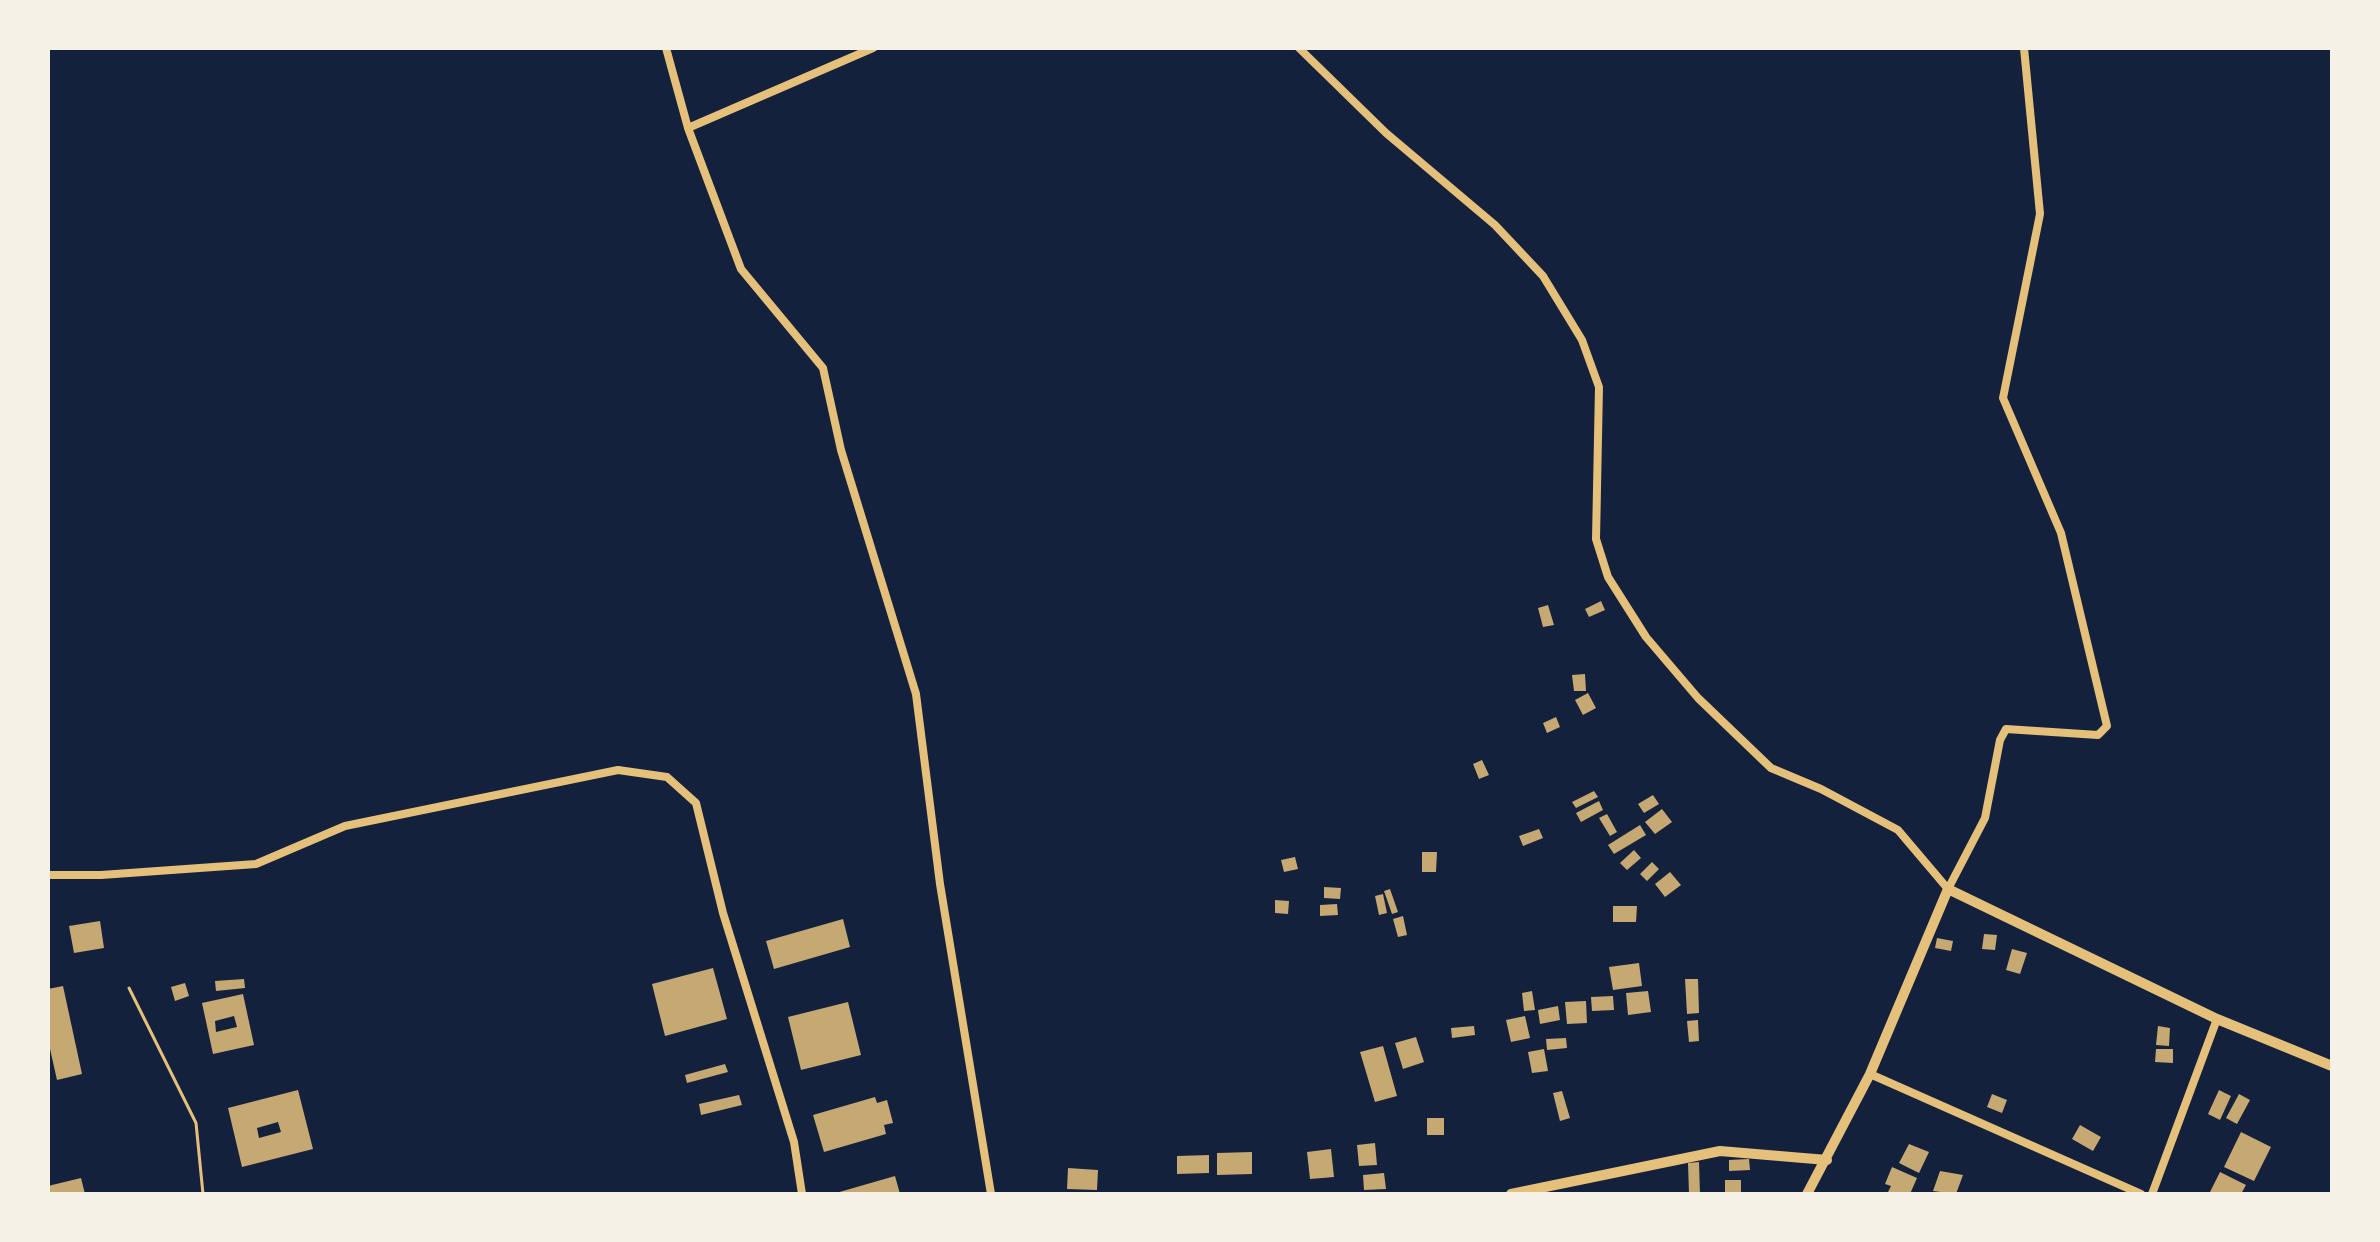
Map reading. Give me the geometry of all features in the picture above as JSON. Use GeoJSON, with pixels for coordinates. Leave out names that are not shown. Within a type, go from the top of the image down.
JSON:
{"type":"FeatureCollection","features":[{"type":"Feature","properties":{"kind":"street"},"geometry":{"type":"LineString","coordinates":[[666,48],[688,128],[741,269],[823,368],[841,450],[916,694],[940,884],[991,1194]]}},
{"type":"Feature","properties":{"kind":"street"},"geometry":{"type":"LineString","coordinates":[[688,128],[873,48]]}},
{"type":"Feature","properties":{"kind":"street"},"geometry":{"type":"LineString","coordinates":[[1299,48],[1386,133],[1495,225],[1543,276],[1582,340],[1599,387],[1596,539],[1608,577],[1646,637],[1698,698],[1771,768],[1821,789],[1898,830],[1948,889],[2217,1019],[2332,1066]]}},
{"type":"Feature","properties":{"kind":"street"},"geometry":{"type":"LineString","coordinates":[[1807,1194],[1870,1074],[1948,889],[1985,818],[2000,740],[2006,729],[2098,735],[2107,726],[2061,533],[2003,398],[2040,214],[2024,48]]}},
{"type":"Feature","properties":{"kind":"street"},"geometry":{"type":"LineString","coordinates":[[48,875],[101,875],[256,864],[345,826],[618,770],[667,777],[696,803],[723,913],[794,1142],[802,1194]]}},
{"type":"Feature","properties":{"kind":"street"},"geometry":{"type":"LineString","coordinates":[[2152,1194],[2217,1019]]}},
{"type":"Feature","properties":{"kind":"street"},"geometry":{"type":"LineString","coordinates":[[1870,1074],[2141,1194]]}},
{"type":"Feature","properties":{"kind":"street"},"geometry":{"type":"LineString","coordinates":[[1511,1194],[1720,1151],[1827,1160]]}},
{"type":"Feature","properties":{"kind":"path"},"geometry":{"type":"LineString","coordinates":[[129,988],[196,1123],[203,1194]]}},
{"type":"Feature","properties":{"kind":"building"},"geometry":{"type":"Polygon","coordinates":[[[1601,601],[1605,610],[1589,617],[1585,609],[1601,601]]]}},
{"type":"Feature","properties":{"kind":"building"},"geometry":{"type":"Polygon","coordinates":[[[1548,605],[1554,625],[1543,627],[1538,608],[1548,605]]]}},
{"type":"Feature","properties":{"kind":"building"},"geometry":{"type":"Polygon","coordinates":[[[1585,674],[1586,691],[1574,691],[1572,675],[1585,674]]]}},
{"type":"Feature","properties":{"kind":"building"},"geometry":{"type":"Polygon","coordinates":[[[1588,693],[1596,708],[1583,715],[1575,700],[1588,693]]]}},
{"type":"Feature","properties":{"kind":"building"},"geometry":{"type":"Polygon","coordinates":[[[1556,717],[1560,727],[1547,733],[1543,723],[1556,717]]]}},
{"type":"Feature","properties":{"kind":"building"},"geometry":{"type":"Polygon","coordinates":[[[1482,760],[1489,775],[1479,779],[1473,764],[1482,760]]]}},
{"type":"Feature","properties":{"kind":"building"},"geometry":{"type":"Polygon","coordinates":[[[1594,791],[1598,797],[1576,808],[1572,802],[1594,791]]]}},
{"type":"Feature","properties":{"kind":"building"},"geometry":{"type":"Polygon","coordinates":[[[1653,795],[1659,804],[1644,813],[1638,804],[1653,795]]]}},
{"type":"Feature","properties":{"kind":"building"},"geometry":{"type":"Polygon","coordinates":[[[1599,801],[1603,810],[1581,822],[1576,813],[1599,801]]]}},
{"type":"Feature","properties":{"kind":"building"},"geometry":{"type":"Polygon","coordinates":[[[1662,809],[1672,822],[1655,834],[1645,822],[1662,809]]]}},
{"type":"Feature","properties":{"kind":"building"},"geometry":{"type":"Polygon","coordinates":[[[1607,814],[1617,832],[1610,836],[1599,818],[1607,814]]]}},
{"type":"Feature","properties":{"kind":"building"},"geometry":{"type":"Polygon","coordinates":[[[1640,825],[1646,835],[1614,854],[1608,845],[1640,825]]]}},
{"type":"Feature","properties":{"kind":"building"},"geometry":{"type":"Polygon","coordinates":[[[1539,829],[1543,838],[1523,846],[1519,836],[1539,829]]]}},
{"type":"Feature","properties":{"kind":"building"},"geometry":{"type":"Polygon","coordinates":[[[1634,850],[1641,858],[1627,870],[1620,863],[1634,850]]]}},
{"type":"Feature","properties":{"kind":"building"},"geometry":{"type":"Polygon","coordinates":[[[1422,852],[1437,852],[1436,872],[1422,872],[1422,852]]]}},
{"type":"Feature","properties":{"kind":"building"},"geometry":{"type":"Polygon","coordinates":[[[1295,857],[1298,869],[1284,872],[1281,860],[1295,857]]]}},
{"type":"Feature","properties":{"kind":"building"},"geometry":{"type":"Polygon","coordinates":[[[1652,862],[1659,869],[1647,881],[1640,874],[1652,862]]]}},
{"type":"Feature","properties":{"kind":"building"},"geometry":{"type":"Polygon","coordinates":[[[1670,872],[1681,885],[1665,897],[1655,884],[1670,872]]]}},
{"type":"Feature","properties":{"kind":"building"},"geometry":{"type":"Polygon","coordinates":[[[1324,887],[1341,888],[1340,899],[1324,898],[1324,887]]]}},
{"type":"Feature","properties":{"kind":"building"},"geometry":{"type":"Polygon","coordinates":[[[1390,889],[1398,912],[1392,914],[1384,891],[1390,889]]]}},
{"type":"Feature","properties":{"kind":"building"},"geometry":{"type":"Polygon","coordinates":[[[1383,894],[1387,913],[1379,915],[1375,896],[1383,894]]]}},
{"type":"Feature","properties":{"kind":"building"},"geometry":{"type":"Polygon","coordinates":[[[1275,900],[1289,901],[1288,914],[1275,913],[1275,900]]]}},
{"type":"Feature","properties":{"kind":"building"},"geometry":{"type":"Polygon","coordinates":[[[1337,904],[1338,915],[1320,916],[1320,905],[1337,904]]]}},
{"type":"Feature","properties":{"kind":"building"},"geometry":{"type":"Polygon","coordinates":[[[1613,906],[1637,906],[1636,922],[1613,922],[1613,906]]]}},
{"type":"Feature","properties":{"kind":"building"},"geometry":{"type":"Polygon","coordinates":[[[1403,916],[1407,935],[1398,937],[1393,919],[1403,916]]]}},
{"type":"Feature","properties":{"kind":"building"},"geometry":{"type":"Polygon","coordinates":[[[843,919],[850,947],[774,969],[766,941],[843,919]]]}},
{"type":"Feature","properties":{"kind":"building"},"geometry":{"type":"Polygon","coordinates":[[[100,921],[104,948],[74,953],[69,926],[100,921]]]}},
{"type":"Feature","properties":{"kind":"building"},"geometry":{"type":"Polygon","coordinates":[[[1984,934],[1997,935],[1995,950],[1982,949],[1984,934]]]}},
{"type":"Feature","properties":{"kind":"building"},"geometry":{"type":"Polygon","coordinates":[[[1937,938],[1953,941],[1951,951],[1935,948],[1937,938]]]}},
{"type":"Feature","properties":{"kind":"building"},"geometry":{"type":"Polygon","coordinates":[[[2012,949],[2027,953],[2020,974],[2006,970],[2012,949]]]}},
{"type":"Feature","properties":{"kind":"building"},"geometry":{"type":"Polygon","coordinates":[[[1639,963],[1642,986],[1613,990],[1609,967],[1639,963]]]}},
{"type":"Feature","properties":{"kind":"building"},"geometry":{"type":"Polygon","coordinates":[[[713,968],[727,1019],[665,1036],[652,984],[713,968]]]}},
{"type":"Feature","properties":{"kind":"building"},"geometry":{"type":"Polygon","coordinates":[[[244,979],[245,988],[216,991],[215,981],[244,979]]]}},
{"type":"Feature","properties":{"kind":"building"},"geometry":{"type":"Polygon","coordinates":[[[1685,979],[1698,979],[1699,1013],[1687,1014],[1685,979]]]}},
{"type":"Feature","properties":{"kind":"building"},"geometry":{"type":"Polygon","coordinates":[[[185,983],[189,996],[175,1001],[171,987],[185,983]]]}},
{"type":"Feature","properties":{"kind":"building"},"geometry":{"type":"Polygon","coordinates":[[[63,986],[82,1074],[57,1080],[48,1040],[48,989],[63,986]]]}},
{"type":"Feature","properties":{"kind":"building"},"geometry":{"type":"Polygon","coordinates":[[[1532,991],[1535,1010],[1524,1011],[1522,993],[1532,991]]]}},
{"type":"Feature","properties":{"kind":"building"},"geometry":{"type":"Polygon","coordinates":[[[1648,991],[1651,1012],[1628,1015],[1626,993],[1648,991]]]}},
{"type":"Feature","properties":{"kind":"building"},"geometry":{"type":"Polygon","coordinates":[[[243,994],[254,1045],[213,1054],[202,1003],[243,994]],[[234,1016],[215,1021],[216,1032],[237,1027],[234,1016]]]}},
{"type":"Feature","properties":{"kind":"building"},"geometry":{"type":"Polygon","coordinates":[[[1613,996],[1614,1010],[1592,1011],[1591,997],[1613,996]]]}},
{"type":"Feature","properties":{"kind":"building"},"geometry":{"type":"Polygon","coordinates":[[[1586,1001],[1587,1023],[1567,1024],[1565,1002],[1586,1001]]]}},
{"type":"Feature","properties":{"kind":"building"},"geometry":{"type":"Polygon","coordinates":[[[848,1002],[861,1055],[801,1070],[788,1017],[848,1002]]]}},
{"type":"Feature","properties":{"kind":"building"},"geometry":{"type":"Polygon","coordinates":[[[1558,1006],[1560,1020],[1540,1024],[1538,1010],[1558,1006]]]}},
{"type":"Feature","properties":{"kind":"building"},"geometry":{"type":"Polygon","coordinates":[[[1525,1016],[1530,1038],[1511,1042],[1506,1020],[1525,1016]]]}},
{"type":"Feature","properties":{"kind":"building"},"geometry":{"type":"Polygon","coordinates":[[[1698,1020],[1699,1041],[1689,1042],[1687,1021],[1698,1020]]]}},
{"type":"Feature","properties":{"kind":"building"},"geometry":{"type":"Polygon","coordinates":[[[1474,1026],[1475,1035],[1452,1038],[1451,1028],[1474,1026]]]}},
{"type":"Feature","properties":{"kind":"building"},"geometry":{"type":"Polygon","coordinates":[[[2158,1026],[2170,1028],[2169,1046],[2156,1045],[2158,1026]]]}},
{"type":"Feature","properties":{"kind":"building"},"geometry":{"type":"Polygon","coordinates":[[[1416,1037],[1424,1062],[1403,1069],[1395,1043],[1416,1037]]]}},
{"type":"Feature","properties":{"kind":"building"},"geometry":{"type":"Polygon","coordinates":[[[1566,1038],[1567,1048],[1547,1050],[1546,1039],[1566,1038]]]}},
{"type":"Feature","properties":{"kind":"building"},"geometry":{"type":"Polygon","coordinates":[[[1383,1046],[1397,1096],[1375,1102],[1360,1052],[1383,1046]]]}},
{"type":"Feature","properties":{"kind":"building"},"geometry":{"type":"Polygon","coordinates":[[[1544,1049],[1548,1071],[1532,1073],[1528,1052],[1544,1049]]]}},
{"type":"Feature","properties":{"kind":"building"},"geometry":{"type":"Polygon","coordinates":[[[2156,1049],[2173,1049],[2173,1063],[2155,1062],[2156,1049]]]}},
{"type":"Feature","properties":{"kind":"building"},"geometry":{"type":"Polygon","coordinates":[[[725,1064],[728,1072],[687,1083],[685,1075],[725,1064]]]}},
{"type":"Feature","properties":{"kind":"building"},"geometry":{"type":"Polygon","coordinates":[[[298,1090],[313,1149],[242,1167],[228,1108],[298,1090]],[[278,1122],[257,1128],[259,1138],[281,1132],[278,1122]]]}},
{"type":"Feature","properties":{"kind":"building"},"geometry":{"type":"Polygon","coordinates":[[[2219,1090],[2231,1096],[2220,1120],[2208,1114],[2219,1090]]]}},
{"type":"Feature","properties":{"kind":"building"},"geometry":{"type":"Polygon","coordinates":[[[1562,1091],[1570,1118],[1560,1121],[1553,1093],[1562,1091]]]}},
{"type":"Feature","properties":{"kind":"building"},"geometry":{"type":"Polygon","coordinates":[[[1992,1094],[2007,1100],[2002,1113],[1987,1107],[1992,1094]]]}},
{"type":"Feature","properties":{"kind":"building"},"geometry":{"type":"Polygon","coordinates":[[[2239,1094],[2250,1100],[2237,1124],[2226,1118],[2239,1094]]]}},
{"type":"Feature","properties":{"kind":"building"},"geometry":{"type":"Polygon","coordinates":[[[739,1095],[742,1105],[701,1115],[699,1104],[739,1095]]]}},
{"type":"Feature","properties":{"kind":"building"},"geometry":{"type":"Polygon","coordinates":[[[875,1097],[877,1103],[887,1100],[893,1123],[884,1125],[886,1134],[824,1152],[813,1115],[875,1097]]]}},
{"type":"Feature","properties":{"kind":"building"},"geometry":{"type":"Polygon","coordinates":[[[1427,1118],[1444,1118],[1444,1135],[1427,1135],[1427,1118]]]}},
{"type":"Feature","properties":{"kind":"building"},"geometry":{"type":"Polygon","coordinates":[[[2080,1125],[2101,1137],[2093,1151],[2072,1139],[2080,1125]]]}},
{"type":"Feature","properties":{"kind":"building"},"geometry":{"type":"Polygon","coordinates":[[[2241,1132],[2271,1147],[2254,1181],[2224,1167],[2241,1132]]]}},
{"type":"Feature","properties":{"kind":"building"},"geometry":{"type":"Polygon","coordinates":[[[1375,1143],[1377,1165],[1359,1166],[1357,1145],[1375,1143]]]}},
{"type":"Feature","properties":{"kind":"building"},"geometry":{"type":"Polygon","coordinates":[[[1909,1144],[1929,1152],[1919,1173],[1899,1163],[1909,1144]]]}},
{"type":"Feature","properties":{"kind":"building"},"geometry":{"type":"Polygon","coordinates":[[[1331,1149],[1334,1177],[1310,1179],[1307,1152],[1331,1149]]]}},
{"type":"Feature","properties":{"kind":"building"},"geometry":{"type":"Polygon","coordinates":[[[1252,1152],[1252,1174],[1217,1175],[1217,1153],[1252,1152]]]}},
{"type":"Feature","properties":{"kind":"building"},"geometry":{"type":"Polygon","coordinates":[[[1209,1155],[1209,1173],[1177,1174],[1177,1156],[1209,1155]]]}},
{"type":"Feature","properties":{"kind":"building"},"geometry":{"type":"Polygon","coordinates":[[[1749,1159],[1750,1170],[1729,1171],[1729,1160],[1749,1159]]]}},
{"type":"Feature","properties":{"kind":"building"},"geometry":{"type":"Polygon","coordinates":[[[1699,1162],[1700,1194],[1689,1194],[1688,1163],[1699,1162]]]}},
{"type":"Feature","properties":{"kind":"building"},"geometry":{"type":"Polygon","coordinates":[[[1892,1167],[1917,1178],[1910,1194],[1887,1194],[1891,1186],[1885,1184],[1892,1167]]]}},
{"type":"Feature","properties":{"kind":"building"},"geometry":{"type":"Polygon","coordinates":[[[1068,1168],[1098,1170],[1097,1190],[1067,1189],[1068,1168]]]}},
{"type":"Feature","properties":{"kind":"building"},"geometry":{"type":"Polygon","coordinates":[[[1940,1171],[1963,1175],[1956,1194],[1933,1191],[1940,1171]]]}},
{"type":"Feature","properties":{"kind":"building"},"geometry":{"type":"Polygon","coordinates":[[[2220,1172],[2246,1185],[2241,1194],[2209,1194],[2220,1172]]]}},
{"type":"Feature","properties":{"kind":"building"},"geometry":{"type":"Polygon","coordinates":[[[1384,1173],[1386,1189],[1364,1190],[1363,1175],[1384,1173]]]}},
{"type":"Feature","properties":{"kind":"building"},"geometry":{"type":"Polygon","coordinates":[[[895,1176],[900,1194],[836,1194],[836,1193],[895,1176]]]}},
{"type":"Feature","properties":{"kind":"building"},"geometry":{"type":"Polygon","coordinates":[[[81,1178],[85,1194],[48,1194],[48,1186],[81,1178]]]}},
{"type":"Feature","properties":{"kind":"building"},"geometry":{"type":"Polygon","coordinates":[[[1725,1180],[1741,1180],[1741,1194],[1725,1194],[1725,1180]]]}}]}
